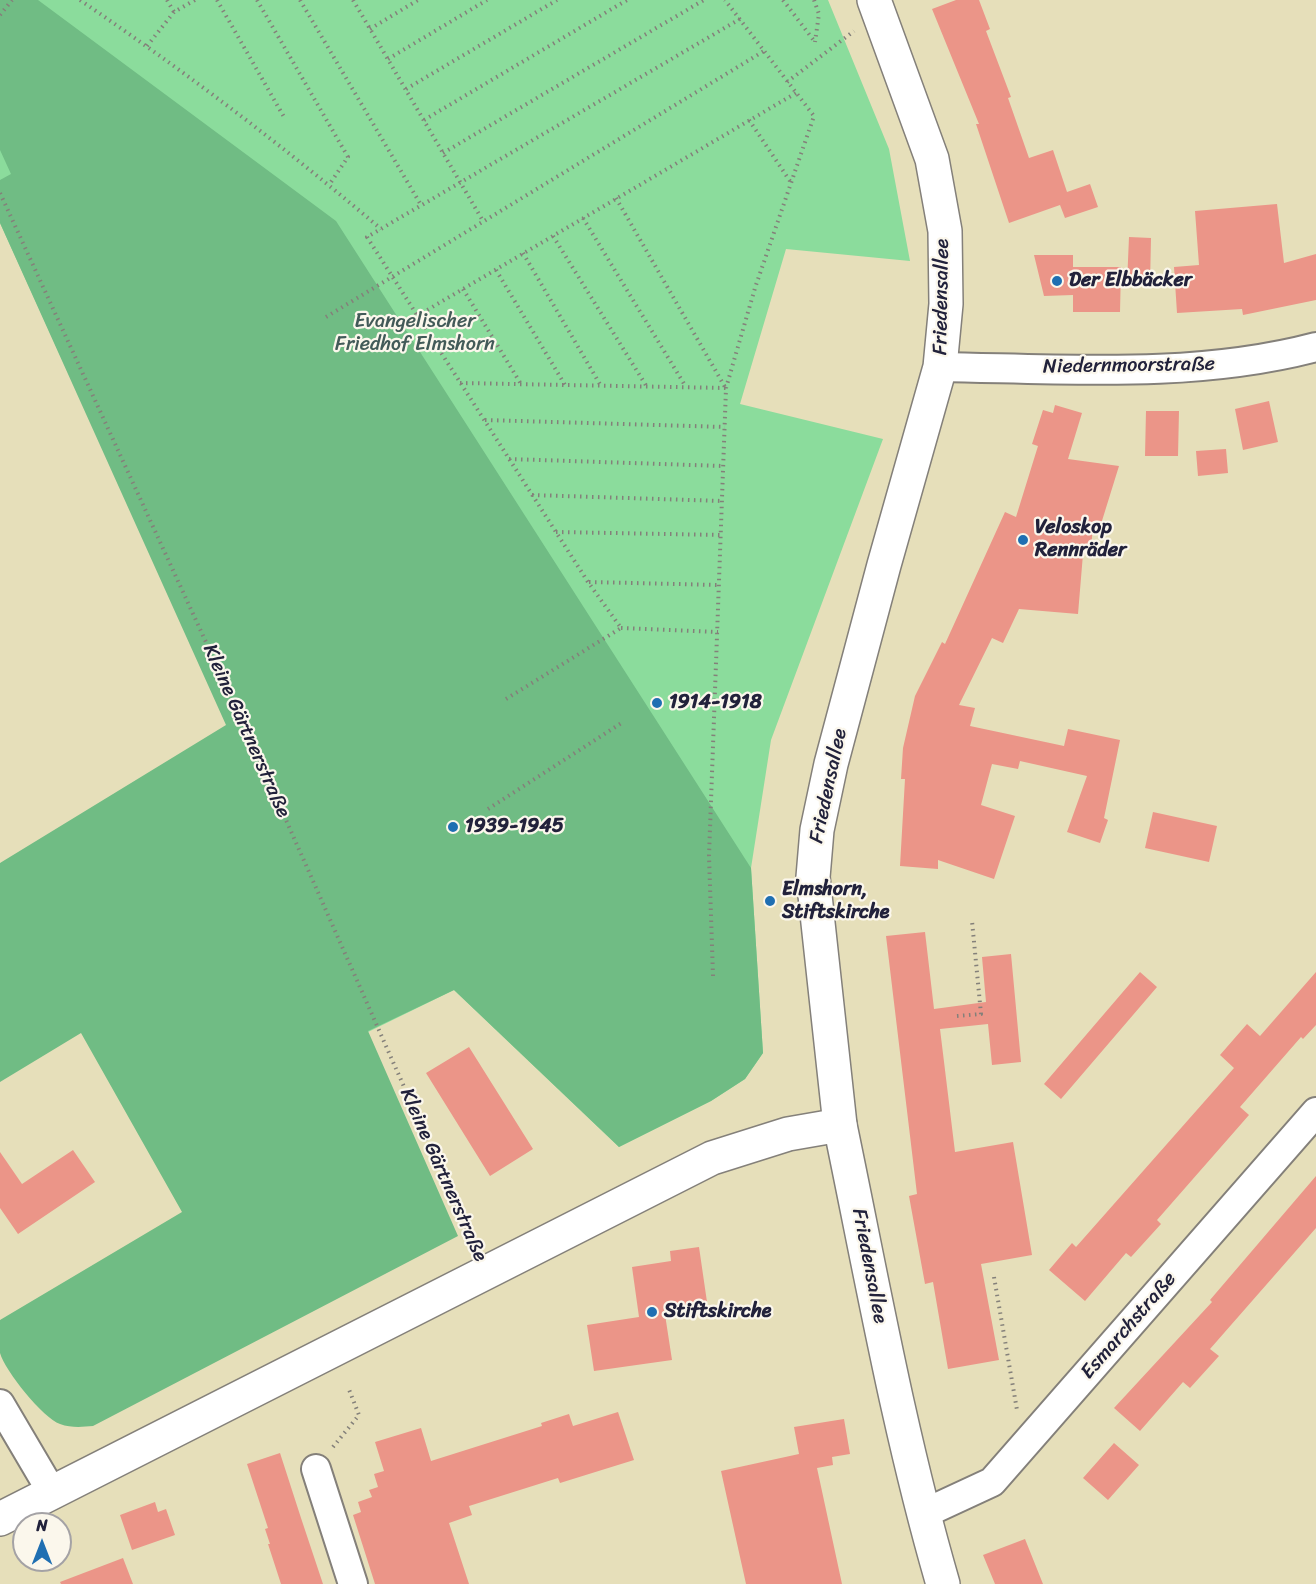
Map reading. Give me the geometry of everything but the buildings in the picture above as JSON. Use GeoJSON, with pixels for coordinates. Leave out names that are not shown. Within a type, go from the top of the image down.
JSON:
{"type":"FeatureCollection","features":[{"type":"Feature","properties":{"kind":"main road","name":"Friedensallee"},"geometry":{"type":"LineString","coordinates":[[876,6],[932,159],[945,231],[946,304],[940,367],[831,764],[817,830],[813,877],[840,1125],[894,1391],[923,1514],[943,1584]]}},
{"type":"Feature","properties":{"kind":"main road","name":"Kleine Gärtnerstraße"},"geometry":{"type":"LineString","coordinates":[[0,1519],[712,1158],[788,1134],[840,1125]]}},
{"type":"Feature","properties":{"kind":"street","name":"Niedernmoorstraße"},"geometry":{"type":"LineString","coordinates":[[940,367],[1179,368],[1240,363],[1316,347]]}},
{"type":"Feature","properties":{"kind":"street","name":"Esmarchstraße"},"geometry":{"type":"LineString","coordinates":[[923,1514],[992,1482],[1316,1112]]}},
{"type":"Feature","properties":{"kind":"street"},"geometry":{"type":"LineString","coordinates":[[0,1404],[53,1494]]}},
{"type":"Feature","properties":{"kind":"street"},"geometry":{"type":"LineString","coordinates":[[316,1469],[353,1584]]}},
{"type":"Feature","properties":{"kind":"path"},"geometry":{"type":"LineString","coordinates":[[0,15],[12,0]]}},
{"type":"Feature","properties":{"kind":"path"},"geometry":{"type":"LineString","coordinates":[[80,0],[147,46],[329,185],[381,229]]}},
{"type":"Feature","properties":{"kind":"path"},"geometry":{"type":"LineString","coordinates":[[167,0],[174,12]]}},
{"type":"Feature","properties":{"kind":"path"},"geometry":{"type":"LineString","coordinates":[[147,46],[174,12],[195,0]]}},
{"type":"Feature","properties":{"kind":"path"},"geometry":{"type":"LineString","coordinates":[[217,0],[284,117]]}},
{"type":"Feature","properties":{"kind":"path"},"geometry":{"type":"LineString","coordinates":[[257,0],[348,157],[329,185]]}},
{"type":"Feature","properties":{"kind":"path"},"geometry":{"type":"LineString","coordinates":[[300,0],[421,205]]}},
{"type":"Feature","properties":{"kind":"path"},"geometry":{"type":"LineString","coordinates":[[353,0],[483,221]]}},
{"type":"Feature","properties":{"kind":"path"},"geometry":{"type":"LineString","coordinates":[[370,29],[418,0]]}},
{"type":"Feature","properties":{"kind":"path"},"geometry":{"type":"LineString","coordinates":[[388,59],[487,0]]}},
{"type":"Feature","properties":{"kind":"path"},"geometry":{"type":"LineString","coordinates":[[406,89],[557,0]]}},
{"type":"Feature","properties":{"kind":"path"},"geometry":{"type":"LineString","coordinates":[[423,120],[627,0]]}},
{"type":"Feature","properties":{"kind":"path"},"geometry":{"type":"LineString","coordinates":[[443,153],[704,0]]}},
{"type":"Feature","properties":{"kind":"path"},"geometry":{"type":"LineString","coordinates":[[713,976],[709,856],[726,388],[755,288],[814,116],[725,0]]}},
{"type":"Feature","properties":{"kind":"path"},"geometry":{"type":"LineString","coordinates":[[783,0],[815,42],[819,14],[814,0]]}},
{"type":"Feature","properties":{"kind":"path"},"geometry":{"type":"LineString","coordinates":[[787,82],[876,6]]}},
{"type":"Feature","properties":{"kind":"path"},"geometry":{"type":"LineString","coordinates":[[621,628],[588,582],[367,237],[740,19]]}},
{"type":"Feature","properties":{"kind":"path"},"geometry":{"type":"LineString","coordinates":[[326,317],[764,51]]}},
{"type":"Feature","properties":{"kind":"path"},"geometry":{"type":"LineString","coordinates":[[417,316],[796,93]]}},
{"type":"Feature","properties":{"kind":"path"},"geometry":{"type":"LineString","coordinates":[[749,120],[792,184]]}},
{"type":"Feature","properties":{"kind":"path","name":"Kleine Gärtnerstraße"},"geometry":{"type":"LineString","coordinates":[[0,193],[244,725],[486,1271]]}},
{"type":"Feature","properties":{"kind":"path"},"geometry":{"type":"LineString","coordinates":[[616,198],[726,388]]}},
{"type":"Feature","properties":{"kind":"path"},"geometry":{"type":"LineString","coordinates":[[583,218],[686,387]]}},
{"type":"Feature","properties":{"kind":"path"},"geometry":{"type":"LineString","coordinates":[[553,236],[647,387]]}},
{"type":"Feature","properties":{"kind":"path"},"geometry":{"type":"LineString","coordinates":[[523,254],[602,386]]}},
{"type":"Feature","properties":{"kind":"path"},"geometry":{"type":"LineString","coordinates":[[496,270],[565,385]]}},
{"type":"Feature","properties":{"kind":"path"},"geometry":{"type":"LineString","coordinates":[[463,289],[521,384]]}},
{"type":"Feature","properties":{"kind":"path"},"geometry":{"type":"LineString","coordinates":[[460,383],[726,388]]}},
{"type":"Feature","properties":{"kind":"path"},"geometry":{"type":"LineString","coordinates":[[484,420],[725,427]]}},
{"type":"Feature","properties":{"kind":"path"},"geometry":{"type":"LineString","coordinates":[[509,459],[723,466]]}},
{"type":"Feature","properties":{"kind":"path"},"geometry":{"type":"LineString","coordinates":[[532,495],[722,501]]}},
{"type":"Feature","properties":{"kind":"path"},"geometry":{"type":"LineString","coordinates":[[556,532],[721,535]]}},
{"type":"Feature","properties":{"kind":"path"},"geometry":{"type":"LineString","coordinates":[[588,582],[719,585]]}},
{"type":"Feature","properties":{"kind":"path"},"geometry":{"type":"LineString","coordinates":[[506,699],[621,628],[718,632]]}},
{"type":"Feature","properties":{"kind":"path"},"geometry":{"type":"LineString","coordinates":[[488,808],[623,722]]}},
{"type":"Feature","properties":{"kind":"path"},"geometry":{"type":"LineString","coordinates":[[957,1016],[981,1014],[972,921]]}},
{"type":"Feature","properties":{"kind":"path"},"geometry":{"type":"LineString","coordinates":[[994,1277],[1019,1424],[1026,1442]]}},
{"type":"Feature","properties":{"kind":"path"},"geometry":{"type":"LineString","coordinates":[[316,1469],[359,1415],[348,1388]]}},
{"type":"Feature","properties":{"kind":"green space","name":"Evangelischer Friedhof Elmshorn"},"geometry":{"type":"Polygon","coordinates":[[[0,0],[828,0],[889,149],[910,261],[786,249],[740,404],[883,439],[771,740],[751,868],[763,1053],[745,1079],[711,1101],[619,1147],[454,990],[368,1032],[0,223],[0,0]]]}},
{"type":"Feature","properties":{"kind":"green space"},"geometry":{"type":"Polygon","coordinates":[[[0,0],[38,0],[336,221],[751,868],[763,1053],[745,1079],[711,1101],[619,1147],[454,990],[368,1031],[458,1236],[93,1426],[85,1427],[68,1426],[53,1420],[26,1393],[9,1371],[0,1353],[0,1320],[182,1212],[81,1033],[0,1082],[0,863],[226,725],[0,223],[0,180],[11,174],[0,150],[0,0]]]}},
{"type":"Feature","properties":{"kind":"place","name":"Der Elbbäcker"},"geometry":{"type":"Point","coordinates":[1057,281]}},
{"type":"Feature","properties":{"kind":"place","name":"Veloskop Rennräder"},"geometry":{"type":"Point","coordinates":[1023,540]}},
{"type":"Feature","properties":{"kind":"place","name":"1914-1918"},"geometry":{"type":"Point","coordinates":[657,703]}},
{"type":"Feature","properties":{"kind":"place","name":"1939-1945"},"geometry":{"type":"Point","coordinates":[453,827]}},
{"type":"Feature","properties":{"kind":"place","name":"Elmshorn, Stiftskirche"},"geometry":{"type":"Point","coordinates":[770,901]}},
{"type":"Feature","properties":{"kind":"place","name":"Stiftskirche"},"geometry":{"type":"Point","coordinates":[652,1312]}}]}
